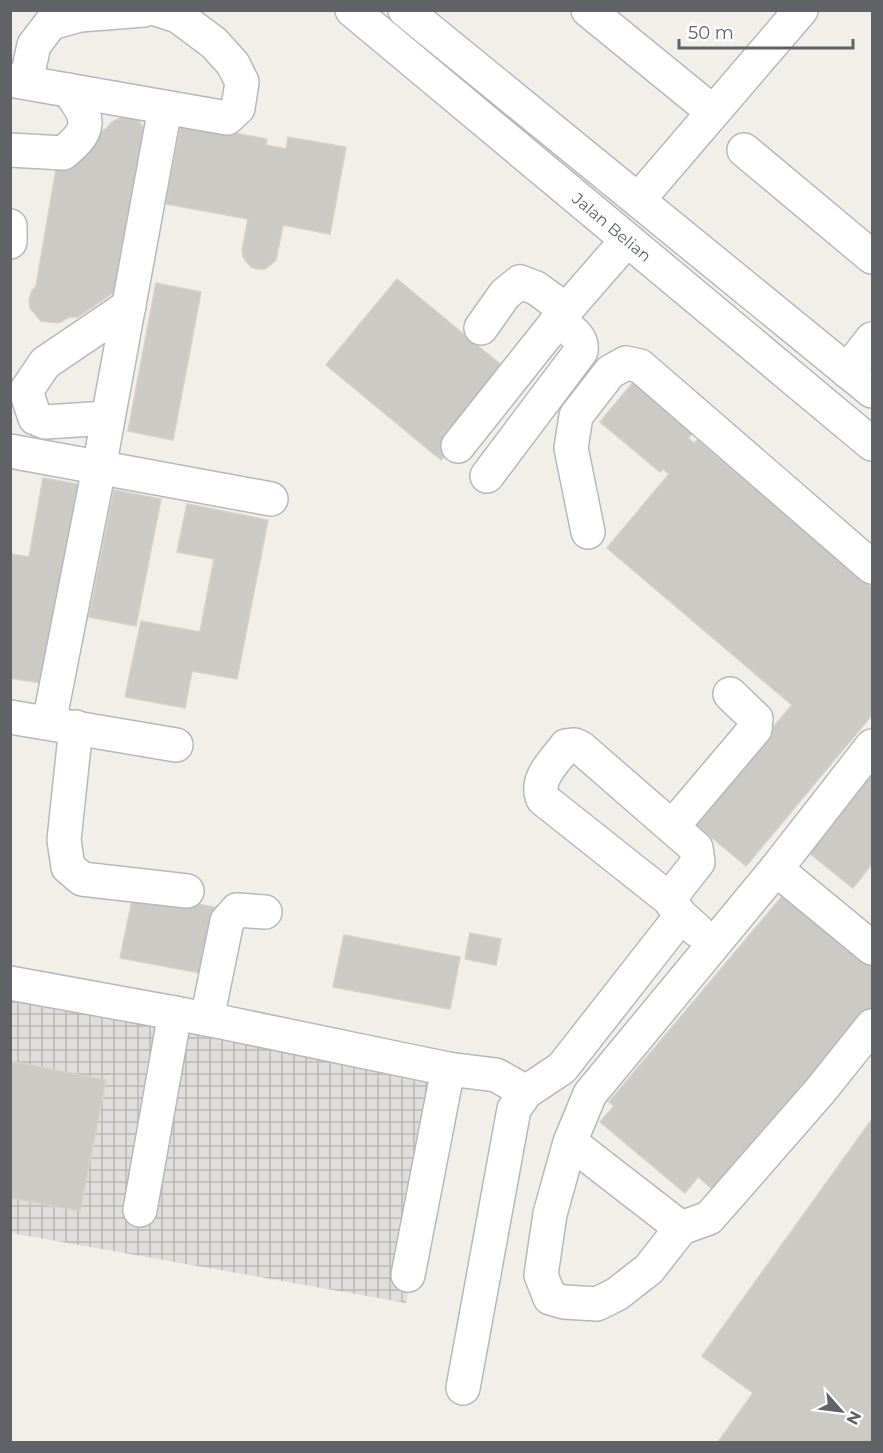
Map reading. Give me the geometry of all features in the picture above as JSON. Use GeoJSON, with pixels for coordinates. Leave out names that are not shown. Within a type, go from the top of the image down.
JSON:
{"type":"FeatureCollection","features":[{"type":"Feature","properties":{"kind":"street"},"geometry":{"type":"LineString","coordinates":[[144,10],[80,15],[51,23],[34,45],[18,81],[227,117],[238,108],[242,82],[233,64],[214,43],[178,16],[159,10]]}},
{"type":"Feature","properties":{"kind":"street","name":"Jalan Belian"},"geometry":{"type":"LineString","coordinates":[[352,10],[873,444]]}},
{"type":"Feature","properties":{"kind":"street"},"geometry":{"type":"LineString","coordinates":[[405,10],[873,391]]}},
{"type":"Feature","properties":{"kind":"street"},"geometry":{"type":"LineString","coordinates":[[588,10],[714,112]]}},
{"type":"Feature","properties":{"kind":"street"},"geometry":{"type":"LineString","coordinates":[[638,200],[801,10]]}},
{"type":"Feature","properties":{"kind":"street"},"geometry":{"type":"LineString","coordinates":[[10,150],[63,153],[78,141],[85,127],[84,111],[68,90]]}},
{"type":"Feature","properties":{"kind":"street"},"geometry":{"type":"LineString","coordinates":[[165,108],[99,468],[62,725],[64,840],[68,867],[81,879],[187,891]]}},
{"type":"Feature","properties":{"kind":"street"},"geometry":{"type":"LineString","coordinates":[[744,150],[873,257]]}},
{"type":"Feature","properties":{"kind":"street"},"geometry":{"type":"LineString","coordinates":[[10,226],[10,242]]}},
{"type":"Feature","properties":{"kind":"street"},"geometry":{"type":"LineString","coordinates":[[458,446],[562,315],[627,240]]}},
{"type":"Feature","properties":{"kind":"street"},"geometry":{"type":"LineString","coordinates":[[481,328],[505,294],[520,282],[536,288],[562,315],[582,344],[581,351],[487,476]]}},
{"type":"Feature","properties":{"kind":"street"},"geometry":{"type":"LineString","coordinates":[[108,418],[45,422],[35,418],[26,391],[45,363],[129,306]]}},
{"type":"Feature","properties":{"kind":"street"},"geometry":{"type":"LineString","coordinates":[[847,371],[873,339]]}},
{"type":"Feature","properties":{"kind":"street"},"geometry":{"type":"LineString","coordinates":[[588,532],[571,448],[576,416],[610,372],[627,363],[640,366],[873,567]]}},
{"type":"Feature","properties":{"kind":"street"},"geometry":{"type":"LineString","coordinates":[[10,452],[271,499]]}},
{"type":"Feature","properties":{"kind":"street"},"geometry":{"type":"LineString","coordinates":[[672,827],[755,729],[756,719],[730,694]]}},
{"type":"Feature","properties":{"kind":"street"},"geometry":{"type":"LineString","coordinates":[[10,717],[176,745]]}},
{"type":"Feature","properties":{"kind":"street"},"geometry":{"type":"LineString","coordinates":[[463,1388],[514,1109],[526,1092],[562,1068],[675,908],[698,862],[696,848],[582,748],[575,745],[566,746],[540,782],[543,799],[675,908],[714,944]]}},
{"type":"Feature","properties":{"kind":"street"},"geometry":{"type":"LineString","coordinates":[[873,746],[777,869],[590,1094],[570,1142],[554,1198],[541,1275],[550,1298],[564,1302],[597,1304],[617,1294],[649,1269],[681,1228],[709,1218],[873,1026]]}},
{"type":"Feature","properties":{"kind":"street"},"geometry":{"type":"LineString","coordinates":[[777,869],[873,948]]}},
{"type":"Feature","properties":{"kind":"street"},"geometry":{"type":"LineString","coordinates":[[207,1019],[227,921],[237,910],[265,912]]}},
{"type":"Feature","properties":{"kind":"street"},"geometry":{"type":"LineString","coordinates":[[10,983],[207,1019],[448,1069],[496,1075],[526,1092]]}},
{"type":"Feature","properties":{"kind":"street"},"geometry":{"type":"LineString","coordinates":[[140,1210],[175,1013]]}},
{"type":"Feature","properties":{"kind":"street"},"geometry":{"type":"LineString","coordinates":[[408,1275],[448,1069]]}},
{"type":"Feature","properties":{"kind":"street"},"geometry":{"type":"LineString","coordinates":[[570,1142],[681,1228]]}},
{"type":"Feature","properties":{"kind":"shaded area"},"geometry":{"type":"Polygon","coordinates":[[[10,967],[455,1053],[406,1303],[11,1233],[10,967]]]}},
{"type":"Feature","properties":{"kind":"building"},"geometry":{"type":"Polygon","coordinates":[[[128,117],[137,119],[147,132],[124,285],[78,317],[70,317],[58,323],[41,321],[30,308],[29,300],[36,286],[57,163],[107,128],[112,122],[128,117]]]}},
{"type":"Feature","properties":{"kind":"building"},"geometry":{"type":"Polygon","coordinates":[[[181,123],[267,139],[266,145],[286,149],[288,137],[346,147],[330,234],[283,225],[276,260],[265,269],[258,269],[251,267],[243,257],[242,250],[248,219],[166,204],[181,123]]]}},
{"type":"Feature","properties":{"kind":"building"},"geometry":{"type":"Polygon","coordinates":[[[397,279],[512,374],[441,460],[326,365],[397,279]]]}},
{"type":"Feature","properties":{"kind":"building"},"geometry":{"type":"Polygon","coordinates":[[[156,283],[201,292],[173,440],[128,431],[156,283]]]}},
{"type":"Feature","properties":{"kind":"building"},"geometry":{"type":"Polygon","coordinates":[[[635,380],[695,431],[688,438],[694,443],[697,440],[872,588],[872,715],[746,866],[693,822],[792,705],[607,548],[669,474],[663,469],[660,472],[600,422],[635,380]]]}},
{"type":"Feature","properties":{"kind":"building"},"geometry":{"type":"Polygon","coordinates":[[[43,478],[89,486],[54,685],[10,678],[10,554],[29,557],[43,478]]]}},
{"type":"Feature","properties":{"kind":"building"},"geometry":{"type":"Polygon","coordinates":[[[114,490],[161,499],[136,626],[89,617],[114,490]]]}},
{"type":"Feature","properties":{"kind":"building"},"geometry":{"type":"Polygon","coordinates":[[[187,504],[268,520],[237,679],[192,671],[185,708],[125,697],[141,621],[200,632],[214,559],[177,552],[187,504]]]}},
{"type":"Feature","properties":{"kind":"building"},"geometry":{"type":"Polygon","coordinates":[[[860,768],[872,778],[872,864],[853,888],[799,845],[860,768]]]}},
{"type":"Feature","properties":{"kind":"building"},"geometry":{"type":"Polygon","coordinates":[[[789,888],[872,959],[872,1008],[717,1193],[698,1177],[685,1193],[600,1122],[614,1106],[609,1102],[789,888]]]}},
{"type":"Feature","properties":{"kind":"building"},"geometry":{"type":"Polygon","coordinates":[[[134,891],[218,908],[205,974],[120,958],[134,891]]]}},
{"type":"Feature","properties":{"kind":"building"},"geometry":{"type":"Polygon","coordinates":[[[470,933],[501,939],[496,965],[465,959],[470,933]]]}},
{"type":"Feature","properties":{"kind":"building"},"geometry":{"type":"Polygon","coordinates":[[[344,935],[460,957],[450,1009],[333,987],[344,935]]]}},
{"type":"Feature","properties":{"kind":"building"},"geometry":{"type":"Polygon","coordinates":[[[10,1061],[106,1080],[80,1211],[10,1198],[10,1061]]]}},
{"type":"Feature","properties":{"kind":"building"},"geometry":{"type":"Polygon","coordinates":[[[872,1119],[872,1442],[718,1442],[753,1393],[702,1356],[872,1119]]]}}]}
